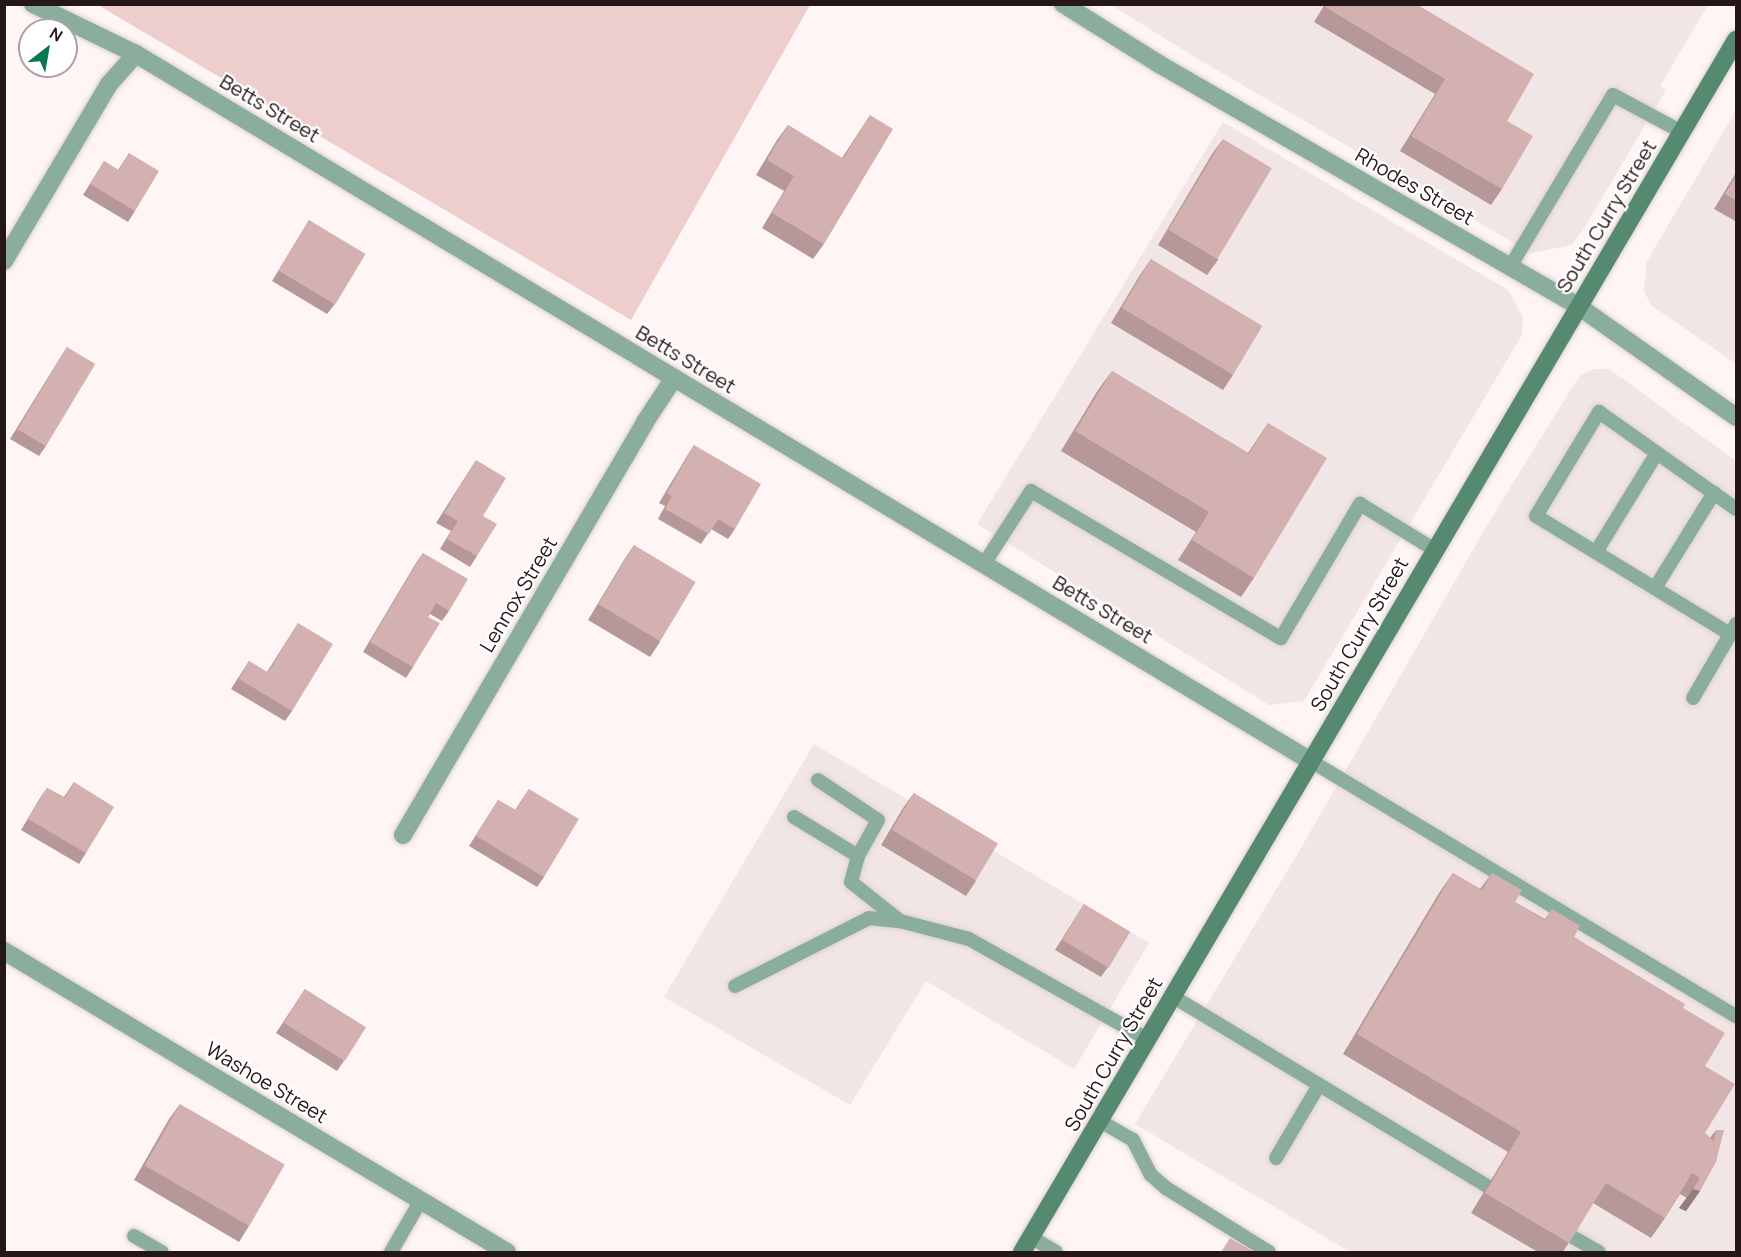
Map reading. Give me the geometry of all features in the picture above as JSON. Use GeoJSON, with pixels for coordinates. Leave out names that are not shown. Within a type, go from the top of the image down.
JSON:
{"type":"FeatureCollection","features":[{"type":"Feature","properties":{"kind":"street","name":"Betts Street"},"geometry":{"type":"LineString","coordinates":[[33,4],[136,54],[1311,761]]}},
{"type":"Feature","properties":{"kind":"street","name":"Rhodes Street"},"geometry":{"type":"LineString","coordinates":[[1063,4],[1159,64],[1578,306],[1737,417]]}},
{"type":"Feature","properties":{"kind":"street","name":"South Curry Street"},"geometry":{"type":"LineString","coordinates":[[1026,1245],[1737,40]]}},
{"type":"Feature","properties":{"kind":"street"},"geometry":{"type":"LineString","coordinates":[[4,261],[109,84],[136,54]]}},
{"type":"Feature","properties":{"kind":"street","name":"Lennox Street"},"geometry":{"type":"LineString","coordinates":[[403,835],[645,422],[674,378]]}},
{"type":"Feature","properties":{"kind":"street","name":"Washoe Street"},"geometry":{"type":"LineString","coordinates":[[4,951],[507,1252]]}},
{"type":"Feature","properties":{"kind":"lane"},"geometry":{"type":"LineString","coordinates":[[1510,267],[1613,95],[1682,132]]}},
{"type":"Feature","properties":{"kind":"lane"},"geometry":{"type":"LineString","coordinates":[[1694,698],[1734,629],[1655,588],[1536,516],[1599,412],[1737,509]]}},
{"type":"Feature","properties":{"kind":"lane"},"geometry":{"type":"LineString","coordinates":[[1596,552],[1657,453]]}},
{"type":"Feature","properties":{"kind":"lane"},"geometry":{"type":"LineString","coordinates":[[984,564],[1031,491],[1281,638],[1360,504],[1435,550]]}},
{"type":"Feature","properties":{"kind":"lane"},"geometry":{"type":"LineString","coordinates":[[1655,588],[1714,493]]}},
{"type":"Feature","properties":{"kind":"lane"},"geometry":{"type":"LineString","coordinates":[[1311,761],[1737,1016]]}},
{"type":"Feature","properties":{"kind":"lane"},"geometry":{"type":"LineString","coordinates":[[818,780],[878,820],[858,856],[851,882],[900,921]]}},
{"type":"Feature","properties":{"kind":"lane"},"geometry":{"type":"LineString","coordinates":[[795,817],[858,856]]}},
{"type":"Feature","properties":{"kind":"lane"},"geometry":{"type":"LineString","coordinates":[[735,986],[869,918],[900,921],[969,939],[1147,1039]]}},
{"type":"Feature","properties":{"kind":"lane"},"geometry":{"type":"LineString","coordinates":[[1172,996],[1487,1186]]}},
{"type":"Feature","properties":{"kind":"lane"},"geometry":{"type":"LineString","coordinates":[[1276,1158],[1319,1084]]}},
{"type":"Feature","properties":{"kind":"lane"},"geometry":{"type":"LineString","coordinates":[[1100,1121],[1133,1140],[1151,1175],[1166,1188],[1269,1252]]}},
{"type":"Feature","properties":{"kind":"lane"},"geometry":{"type":"LineString","coordinates":[[391,1252],[421,1200]]}},
{"type":"Feature","properties":{"kind":"lane"},"geometry":{"type":"LineString","coordinates":[[134,1236],[162,1252]]}},
{"type":"Feature","properties":{"kind":"lane"},"geometry":{"type":"LineString","coordinates":[[1571,1236],[1597,1252]]}},
{"type":"Feature","properties":{"kind":"lane"},"geometry":{"type":"LineString","coordinates":[[1026,1245],[1056,1252]]}},
{"type":"Feature","properties":{"kind":"shaded area"},"geometry":{"type":"Polygon","coordinates":[[[98,5],[810,5],[631,320],[98,5]]]}},
{"type":"Feature","properties":{"kind":"shaded area"},"geometry":{"type":"Polygon","coordinates":[[[1111,5],[1708,5],[1660,86],[1666,90],[1572,245],[1531,253],[1203,62],[1111,5]]]}},
{"type":"Feature","properties":{"kind":"shaded area"},"geometry":{"type":"Polygon","coordinates":[[[1735,112],[1736,364],[1651,305],[1644,291],[1647,261],[1735,112]]]}},
{"type":"Feature","properties":{"kind":"shaded area"},"geometry":{"type":"Polygon","coordinates":[[[1223,122],[1508,290],[1523,317],[1522,335],[1304,701],[1269,705],[977,524],[1223,122]]]}},
{"type":"Feature","properties":{"kind":"shaded area"},"geometry":{"type":"Polygon","coordinates":[[[1594,369],[1609,369],[1736,461],[1736,1252],[1350,1252],[1135,1124],[1301,848],[1489,522],[1573,386],[1581,375],[1594,369]]]}},
{"type":"Feature","properties":{"kind":"shaded area"},"geometry":{"type":"Polygon","coordinates":[[[814,744],[1149,943],[1074,1069],[926,981],[850,1105],[664,997],[814,744]]]}},
{"type":"Feature","properties":{"kind":"building"},"geometry":{"type":"Polygon","coordinates":[[[1326,4],[1416,4],[1534,74],[1507,121],[1533,136],[1502,189],[1411,136],[1445,79],[1325,7],[1326,4]]]}},
{"type":"Feature","properties":{"kind":"building"},"geometry":{"type":"Polygon","coordinates":[[[870,115],[893,129],[824,244],[772,213],[794,176],[767,160],[788,125],[843,159],[870,115]]]}},
{"type":"Feature","properties":{"kind":"building"},"geometry":{"type":"Polygon","coordinates":[[[1223,139],[1272,168],[1217,259],[1168,230],[1223,139]]]}},
{"type":"Feature","properties":{"kind":"building"},"geometry":{"type":"Polygon","coordinates":[[[129,153],[159,171],[135,211],[90,184],[104,161],[119,170],[129,153]]]}},
{"type":"Feature","properties":{"kind":"building"},"geometry":{"type":"Polygon","coordinates":[[[1737,174],[1737,201],[1725,194],[1737,174]]]}},
{"type":"Feature","properties":{"kind":"building"},"geometry":{"type":"Polygon","coordinates":[[[309,220],[366,254],[335,305],[279,271],[309,220]]]}},
{"type":"Feature","properties":{"kind":"building"},"geometry":{"type":"Polygon","coordinates":[[[1151,259],[1262,326],[1233,375],[1122,308],[1151,259]]]}},
{"type":"Feature","properties":{"kind":"building"},"geometry":{"type":"Polygon","coordinates":[[[67,347],[95,364],[46,446],[18,429],[67,347]]]}},
{"type":"Feature","properties":{"kind":"building"},"geometry":{"type":"Polygon","coordinates":[[[1112,371],[1249,454],[1268,423],[1327,458],[1254,578],[1192,540],[1209,512],[1075,431],[1112,371]]]}},
{"type":"Feature","properties":{"kind":"building"},"geometry":{"type":"Polygon","coordinates":[[[694,445],[761,484],[735,529],[718,519],[709,534],[665,509],[672,496],[667,493],[694,445]]]}},
{"type":"Feature","properties":{"kind":"building"},"geometry":{"type":"Polygon","coordinates":[[[476,460],[506,478],[483,516],[497,524],[477,556],[447,539],[458,521],[444,513],[476,460]]]}},
{"type":"Feature","properties":{"kind":"building"},"geometry":{"type":"Polygon","coordinates":[[[634,545],[696,582],[660,641],[598,604],[634,545]]]}},
{"type":"Feature","properties":{"kind":"building"},"geometry":{"type":"Polygon","coordinates":[[[423,553],[468,579],[449,611],[436,603],[428,617],[440,623],[413,667],[370,642],[423,553]]]}},
{"type":"Feature","properties":{"kind":"building"},"geometry":{"type":"Polygon","coordinates":[[[298,623],[333,644],[292,711],[239,679],[249,661],[268,673],[298,623]]]}},
{"type":"Feature","properties":{"kind":"building"},"geometry":{"type":"Polygon","coordinates":[[[74,782],[114,807],[86,853],[28,819],[47,788],[65,798],[74,782]]]}},
{"type":"Feature","properties":{"kind":"building"},"geometry":{"type":"Polygon","coordinates":[[[529,789],[579,819],[544,877],[476,836],[498,800],[516,810],[529,789]]]}},
{"type":"Feature","properties":{"kind":"building"},"geometry":{"type":"Polygon","coordinates":[[[914,793],[998,843],[976,880],[892,830],[914,793]]]}},
{"type":"Feature","properties":{"kind":"building"},"geometry":{"type":"Polygon","coordinates":[[[1453,873],[1482,890],[1492,873],[1522,890],[1515,902],[1545,920],[1552,909],[1580,926],[1574,937],[1685,1004],[1683,1008],[1725,1033],[1705,1066],[1735,1084],[1705,1133],[1714,1141],[1716,1130],[1724,1130],[1716,1162],[1700,1191],[1693,1189],[1700,1178],[1692,1173],[1665,1218],[1606,1183],[1569,1243],[1485,1193],[1521,1132],[1357,1034],[1453,873]]]}},
{"type":"Feature","properties":{"kind":"building"},"geometry":{"type":"Polygon","coordinates":[[[1084,904],[1130,932],[1109,968],[1062,940],[1084,904]]]}},
{"type":"Feature","properties":{"kind":"building"},"geometry":{"type":"Polygon","coordinates":[[[305,989],[366,1027],[345,1061],[284,1023],[305,989]]]}},
{"type":"Feature","properties":{"kind":"building"},"geometry":{"type":"Polygon","coordinates":[[[180,1104],[285,1164],[249,1226],[144,1165],[180,1104]]]}},
{"type":"Feature","properties":{"kind":"building"},"geometry":{"type":"Polygon","coordinates":[[[1230,1238],[1254,1252],[1221,1252],[1230,1238]]]}}]}
